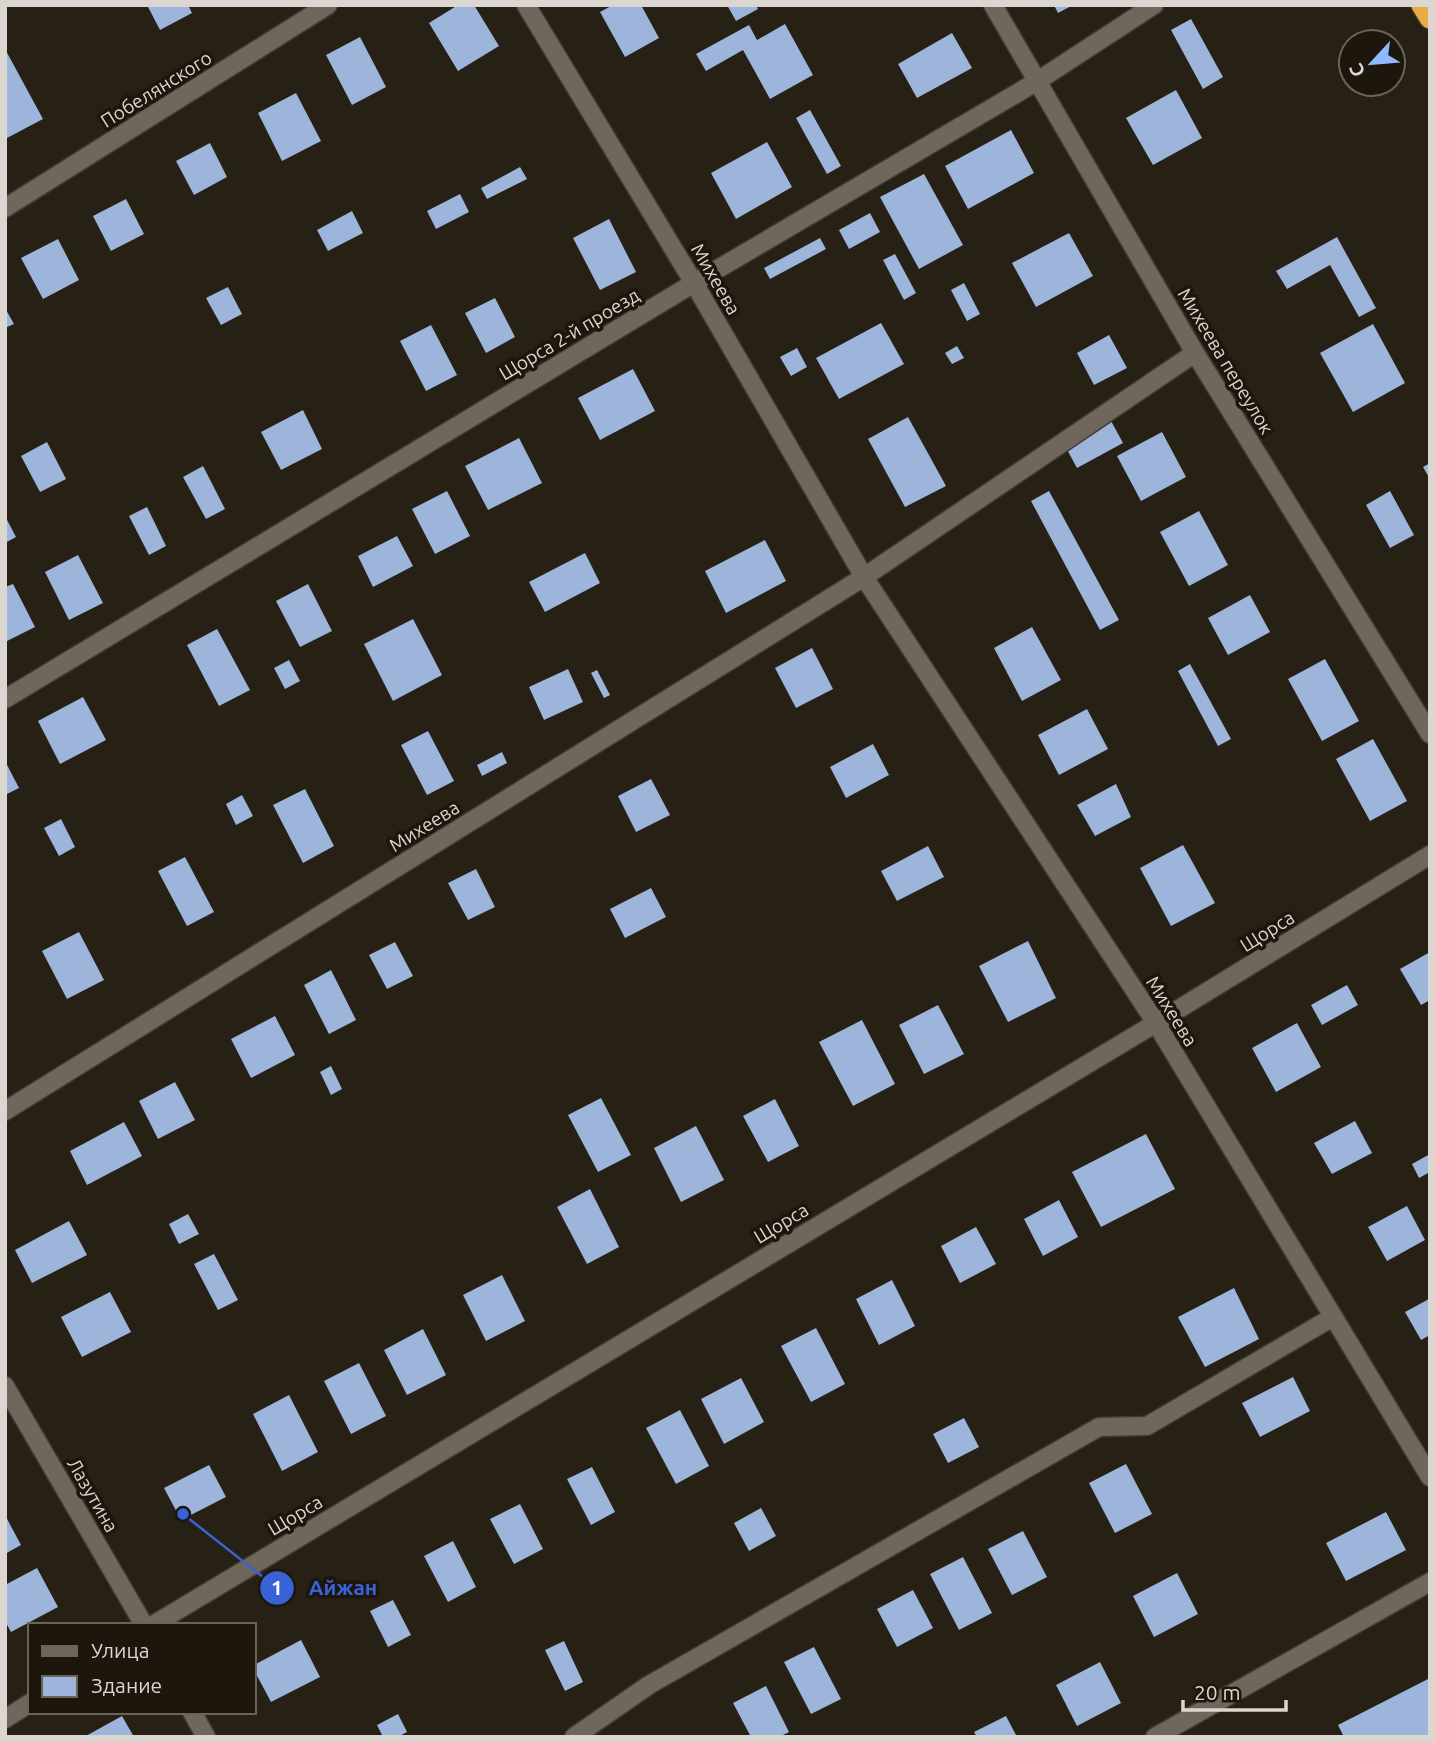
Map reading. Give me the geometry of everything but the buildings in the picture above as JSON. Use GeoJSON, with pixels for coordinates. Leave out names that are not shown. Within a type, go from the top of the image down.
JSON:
{"type":"FeatureCollection","features":[{"type":"Feature","properties":{"kind":"highway"},"geometry":{"type":"LineString","coordinates":[[1422,5],[1430,18]]}},
{"type":"Feature","properties":{"kind":"street","name":"Побелянского"},"geometry":{"type":"LineString","coordinates":[[5,208],[328,5]]}},
{"type":"Feature","properties":{"kind":"street","name":"Михеева"},"geometry":{"type":"LineString","coordinates":[[526,5],[694,283],[864,578],[1156,1023],[1430,1477]]}},
{"type":"Feature","properties":{"kind":"street","name":"Михеева переулок"},"geometry":{"type":"LineString","coordinates":[[993,5],[1195,353],[1430,734]]}},
{"type":"Feature","properties":{"kind":"street","name":"Щорса 2-й проезд"},"geometry":{"type":"LineString","coordinates":[[5,699],[694,283],[1036,82],[1154,5]]}},
{"type":"Feature","properties":{"kind":"street"},"geometry":{"type":"LineString","coordinates":[[864,578],[1195,353]]}},
{"type":"Feature","properties":{"kind":"street","name":"Михеева"},"geometry":{"type":"LineString","coordinates":[[5,1111],[864,578]]}},
{"type":"Feature","properties":{"kind":"street","name":"Щорса"},"geometry":{"type":"LineString","coordinates":[[156,1623],[1156,1023],[1430,855]]}},
{"type":"Feature","properties":{"kind":"street"},"geometry":{"type":"LineString","coordinates":[[574,1737],[649,1685],[1098,1427],[1147,1426],[1334,1317]]}},
{"type":"Feature","properties":{"kind":"street","name":"Лазутина"},"geometry":{"type":"LineString","coordinates":[[5,1386],[143,1623]]}},
{"type":"Feature","properties":{"kind":"street"},"geometry":{"type":"LineString","coordinates":[[1155,1737],[1430,1582]]}},
{"type":"Feature","properties":{"kind":"street"},"geometry":{"type":"LineString","coordinates":[[5,1719],[28,1704]]}},
{"type":"Feature","properties":{"kind":"street"},"geometry":{"type":"LineString","coordinates":[[193,1714],[206,1737]]}},
{"type":"Feature","properties":{"kind":"place","name":"Айжан"},"geometry":{"type":"Point","coordinates":[183,1514]}}]}
